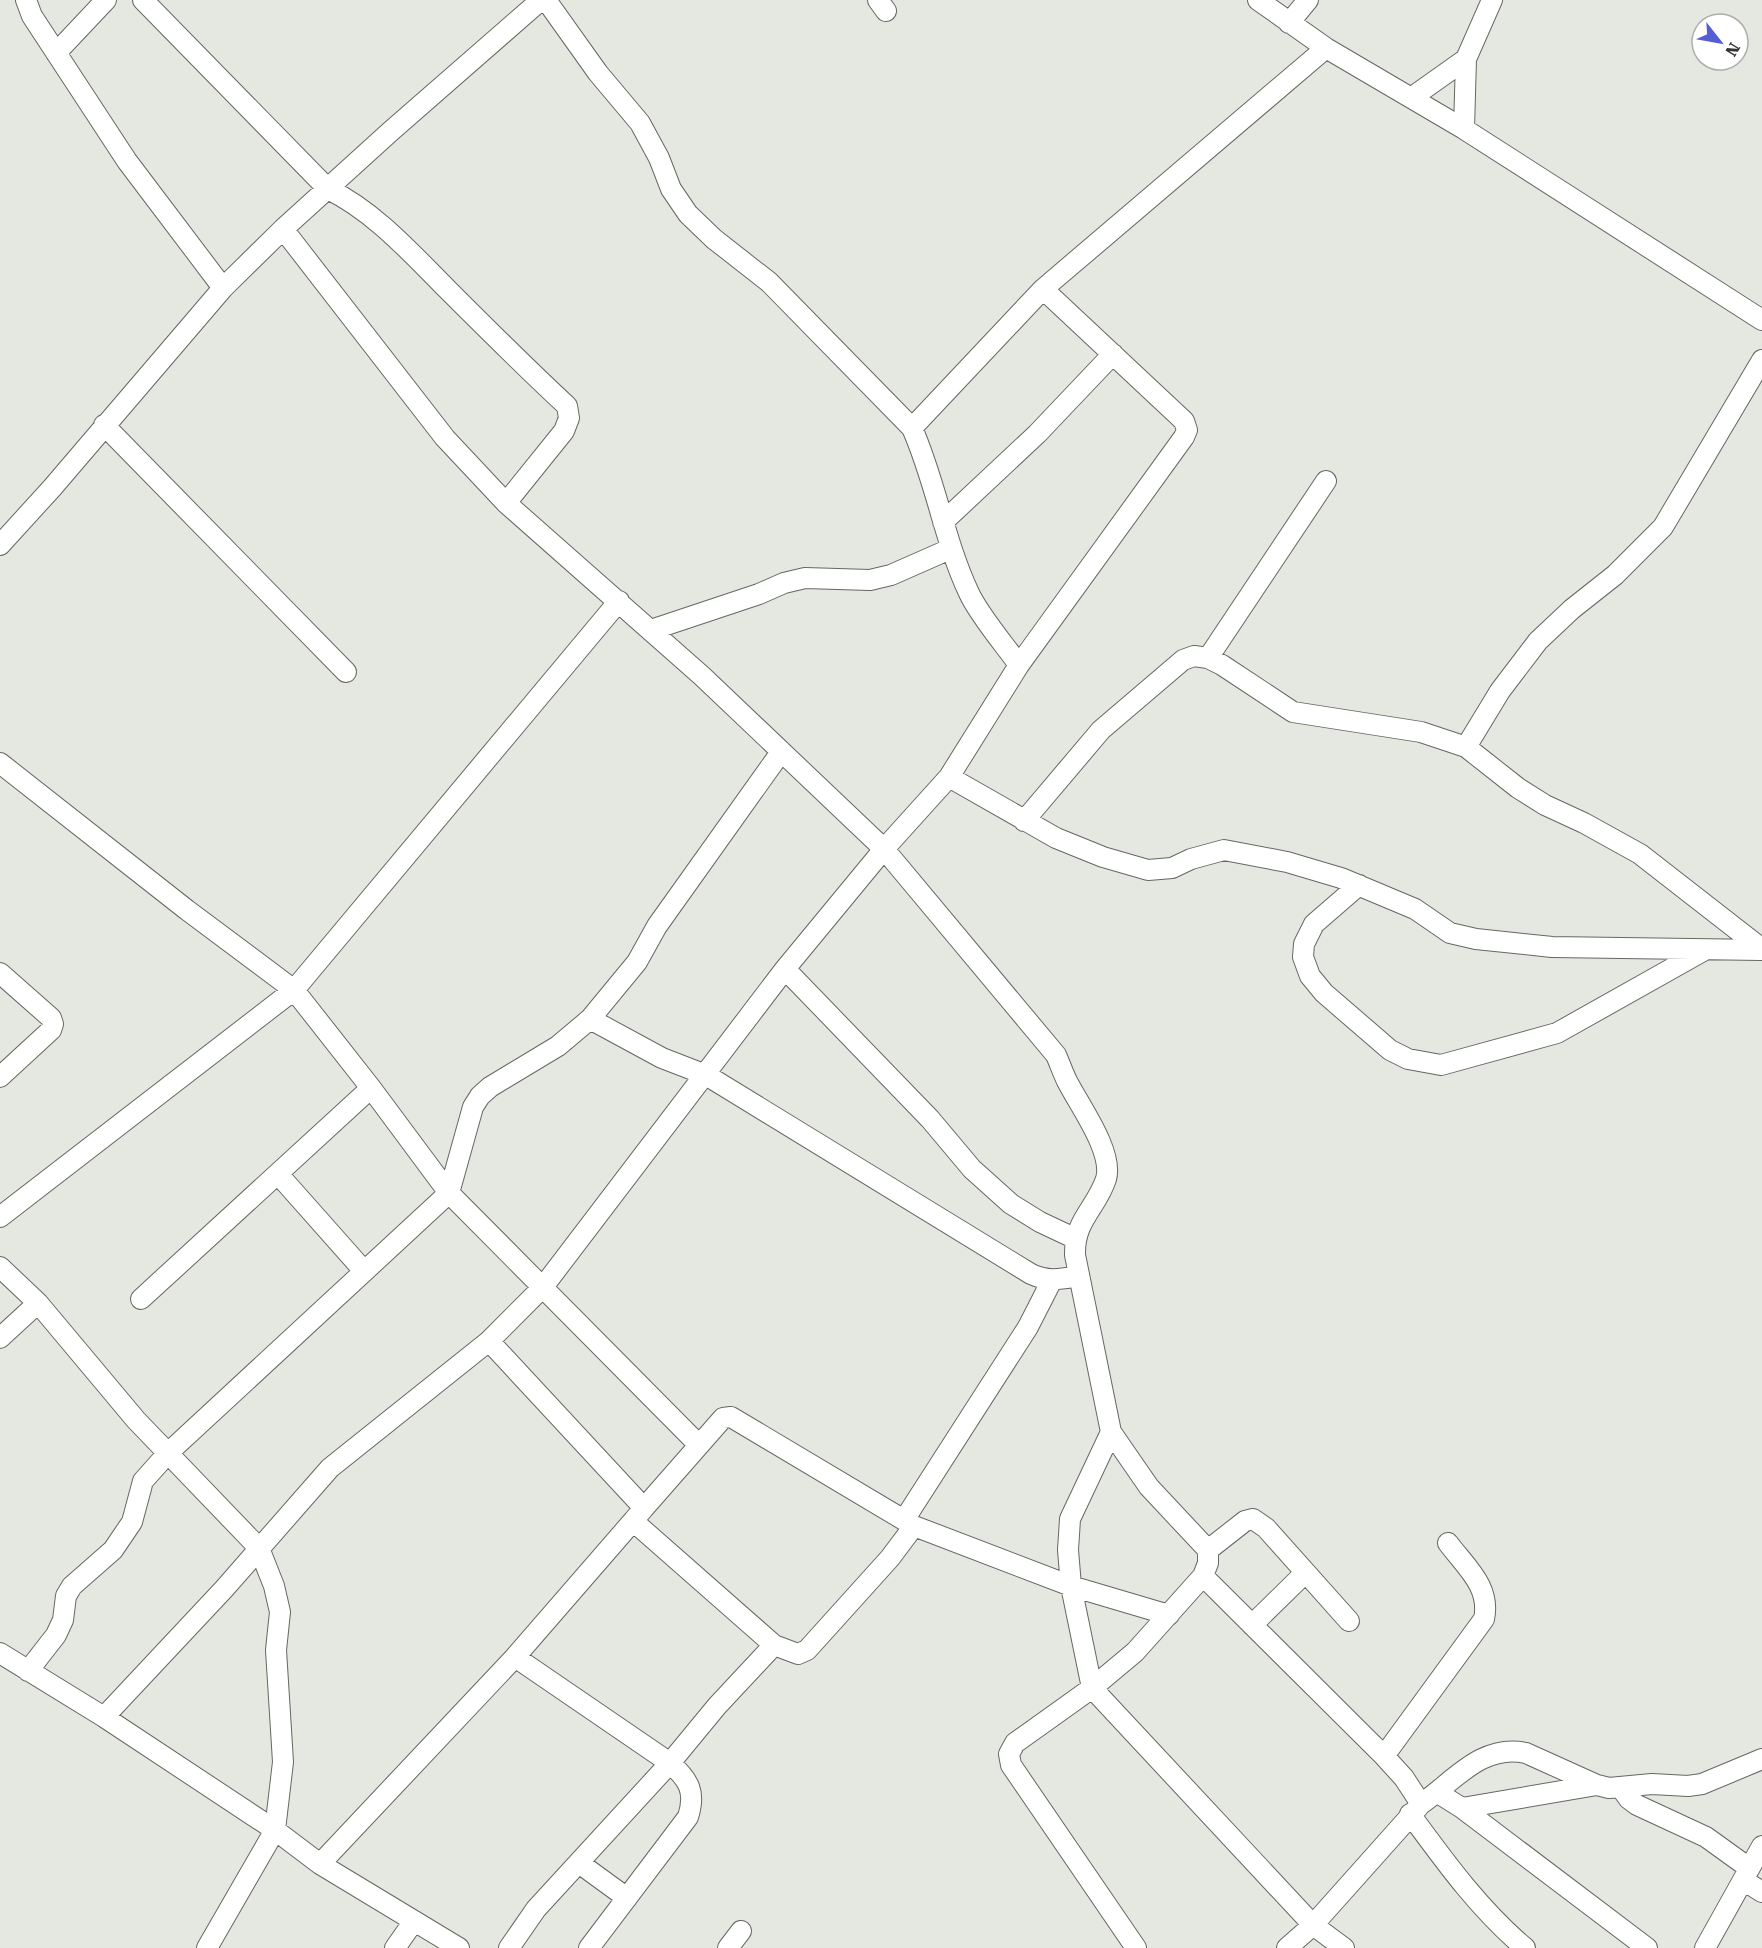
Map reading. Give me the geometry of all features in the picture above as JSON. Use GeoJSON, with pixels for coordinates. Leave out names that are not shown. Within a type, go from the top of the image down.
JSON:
{"type":"FeatureCollection","features":[{"type":"Feature","properties":{"kind":"street"},"geometry":{"type":"LineString","coordinates":[[26,0],[32,16],[128,161],[223,288]]}},
{"type":"Feature","properties":{"kind":"street"},"geometry":{"type":"LineString","coordinates":[[56,53],[106,0]]}},
{"type":"Feature","properties":{"kind":"street"},"geometry":{"type":"LineString","coordinates":[[143,0],[328,189],[364,210],[407,249],[567,406],[569,417],[564,431],[506,503]]}},
{"type":"Feature","properties":{"kind":"street"},"geometry":{"type":"LineString","coordinates":[[0,544],[52,488],[223,288],[283,229],[391,131],[541,0]]}},
{"type":"Feature","properties":{"kind":"street"},"geometry":{"type":"LineString","coordinates":[[546,0],[598,73],[640,123],[659,158],[672,189],[688,214],[714,239],[769,282],[912,428],[926,458],[950,549],[970,596],[1019,665]]}},
{"type":"Feature","properties":{"kind":"street"},"geometry":{"type":"LineString","coordinates":[[1258,0],[1326,48],[1464,129],[1762,320]]}},
{"type":"Feature","properties":{"kind":"street"},"geometry":{"type":"LineString","coordinates":[[1289,23],[1308,0]]}},
{"type":"Feature","properties":{"kind":"street"},"geometry":{"type":"LineString","coordinates":[[1464,129],[1466,59],[1492,0]]}},
{"type":"Feature","properties":{"kind":"street"},"geometry":{"type":"LineString","coordinates":[[912,428],[1043,289],[1326,48]]}},
{"type":"Feature","properties":{"kind":"street"},"geometry":{"type":"LineString","coordinates":[[1412,98],[1466,59]]}},
{"type":"Feature","properties":{"kind":"street"},"geometry":{"type":"LineString","coordinates":[[283,229],[446,438],[506,503],[651,630],[884,849],[1056,1055],[1101,1143],[1106,1159],[1107,1177],[1074,1238],[1079,1276],[1112,1432],[1149,1486],[1208,1550],[1208,1563],[1203,1576],[1135,1652],[1092,1688],[1015,1743],[1010,1754],[1011,1765],[1136,1948]]}},
{"type":"Feature","properties":{"kind":"street"},"geometry":{"type":"LineString","coordinates":[[104,1717],[224,1589],[330,1468],[489,1341],[543,1287],[785,969],[884,849],[949,777],[1019,665],[1184,437],[1187,430],[1184,421],[1043,289]]}},
{"type":"Feature","properties":{"kind":"street"},"geometry":{"type":"LineString","coordinates":[[943,522],[1037,434],[1113,354]]}},
{"type":"Feature","properties":{"kind":"street"},"geometry":{"type":"LineString","coordinates":[[1466,747],[1500,691],[1538,641],[1572,609],[1615,575],[1663,527],[1762,360]]}},
{"type":"Feature","properties":{"kind":"street"},"geometry":{"type":"LineString","coordinates":[[104,425],[346,672]]}},
{"type":"Feature","properties":{"kind":"street"},"geometry":{"type":"LineString","coordinates":[[1208,658],[1326,482]]}},
{"type":"Feature","properties":{"kind":"street"},"geometry":{"type":"LineString","coordinates":[[651,630],[759,594],[784,583],[805,578],[870,580],[891,575],[950,549]]}},
{"type":"Feature","properties":{"kind":"street"},"geometry":{"type":"LineString","coordinates":[[0,1217],[294,990],[619,601]]}},
{"type":"Feature","properties":{"kind":"street"},"geometry":{"type":"LineString","coordinates":[[1024,820],[1101,730],[1183,660],[1194,656],[1208,658],[1293,712],[1421,732],[1466,747],[1518,788],[1545,805],[1584,823],[1640,854],[1762,949]]}},
{"type":"Feature","properties":{"kind":"street"},"geometry":{"type":"LineString","coordinates":[[28,1671],[56,1635],[63,1620],[66,1596],[72,1586],[113,1550],[132,1522],[143,1481],[168,1453],[449,1193],[473,1107],[480,1096],[558,1046],[590,1019],[637,962],[657,926],[781,752]]}},
{"type":"Feature","properties":{"kind":"street"},"geometry":{"type":"LineString","coordinates":[[0,763],[187,910],[294,990],[449,1193],[699,1445]]}},
{"type":"Feature","properties":{"kind":"street"},"geometry":{"type":"LineString","coordinates":[[949,777],[1056,838],[1103,857],[1148,870],[1172,868],[1191,859],[1224,850],[1287,862],[1341,878],[1415,909],[1450,933],[1476,939],[1552,947],[1762,949]]}},
{"type":"Feature","properties":{"kind":"street"},"geometry":{"type":"LineString","coordinates":[[1359,885],[1314,924],[1304,944],[1303,957],[1310,976],[1324,993],[1390,1050],[1408,1059],[1442,1065],[1557,1033],[1706,950]]}},
{"type":"Feature","properties":{"kind":"street"},"geometry":{"type":"LineString","coordinates":[[785,969],[930,1119],[972,1169],[1011,1204],[1040,1222],[1074,1238]]}},
{"type":"Feature","properties":{"kind":"street"},"geometry":{"type":"LineString","coordinates":[[0,973],[51,1018],[53,1024],[51,1030],[0,1077]]}},
{"type":"Feature","properties":{"kind":"street"},"geometry":{"type":"LineString","coordinates":[[590,1019],[662,1058],[706,1075],[1031,1274],[1052,1280],[1079,1276]]}},
{"type":"Feature","properties":{"kind":"street"},"geometry":{"type":"LineString","coordinates":[[141,1299],[371,1088]]}},
{"type":"Feature","properties":{"kind":"street"},"geometry":{"type":"LineString","coordinates":[[278,1174],[364,1271]]}},
{"type":"Feature","properties":{"kind":"street"},"geometry":{"type":"LineString","coordinates":[[0,1267],[38,1303],[136,1420],[259,1548],[274,1586],[279,1612],[276,1650],[283,1762],[275,1830],[207,1948]]}},
{"type":"Feature","properties":{"kind":"street"},"geometry":{"type":"LineString","coordinates":[[489,1341],[639,1514],[774,1645],[798,1654],[807,1650],[890,1558],[1028,1327],[1052,1280]]}},
{"type":"Feature","properties":{"kind":"street"},"geometry":{"type":"LineString","coordinates":[[0,1338],[38,1303]]}},
{"type":"Feature","properties":{"kind":"street"},"geometry":{"type":"LineString","coordinates":[[320,1864],[515,1657],[723,1418],[731,1417],[909,1523],[1071,1586],[1169,1615]]}},
{"type":"Feature","properties":{"kind":"street"},"geometry":{"type":"LineString","coordinates":[[1112,1432],[1070,1519],[1068,1551],[1071,1586],[1092,1688],[1313,1925],[1344,1948]]}},
{"type":"Feature","properties":{"kind":"street"},"geometry":{"type":"LineString","coordinates":[[1208,1550],[1245,1521],[1253,1519],[1266,1528],[1349,1621]]}},
{"type":"Feature","properties":{"kind":"street"},"geometry":{"type":"LineString","coordinates":[[1384,1756],[1484,1619],[1486,1608],[1482,1587],[1448,1543]]}},
{"type":"Feature","properties":{"kind":"street"},"geometry":{"type":"LineString","coordinates":[[1252,1625],[1305,1573]]}},
{"type":"Feature","properties":{"kind":"street"},"geometry":{"type":"LineString","coordinates":[[1203,1576],[1404,1778],[1416,1809],[1461,1884],[1525,1948]]}},
{"type":"Feature","properties":{"kind":"street"},"geometry":{"type":"LineString","coordinates":[[509,1948],[536,1909],[774,1645]]}},
{"type":"Feature","properties":{"kind":"street"},"geometry":{"type":"LineString","coordinates":[[0,1654],[104,1717],[275,1830],[320,1864],[459,1948]]}},
{"type":"Feature","properties":{"kind":"street"},"geometry":{"type":"LineString","coordinates":[[515,1657],[670,1763],[682,1774],[692,1791],[692,1804],[688,1816],[589,1948]]}},
{"type":"Feature","properties":{"kind":"street"},"geometry":{"type":"LineString","coordinates":[[1287,1948],[1313,1925],[1354,1881],[1416,1809],[1477,1760],[1516,1751],[1546,1761],[1597,1785],[1622,1788],[1652,1784],[1689,1786],[1702,1784],[1762,1759]]}},
{"type":"Feature","properties":{"kind":"street"},"geometry":{"type":"LineString","coordinates":[[1462,1808],[1597,1785]]}},
{"type":"Feature","properties":{"kind":"street"},"geometry":{"type":"LineString","coordinates":[[1622,1788],[1629,1799],[1637,1805],[1706,1837],[1762,1892]]}},
{"type":"Feature","properties":{"kind":"street"},"geometry":{"type":"LineString","coordinates":[[1438,1793],[1462,1808],[1647,1948]]}},
{"type":"Feature","properties":{"kind":"street"},"geometry":{"type":"LineString","coordinates":[[1705,1948],[1762,1846]]}},
{"type":"Feature","properties":{"kind":"street"},"geometry":{"type":"LineString","coordinates":[[579,1863],[627,1898]]}},
{"type":"Feature","properties":{"kind":"street"},"geometry":{"type":"LineString","coordinates":[[395,1948],[414,1921]]}},
{"type":"Feature","properties":{"kind":"street"},"geometry":{"type":"LineString","coordinates":[[728,1948],[741,1932]]}}]}
